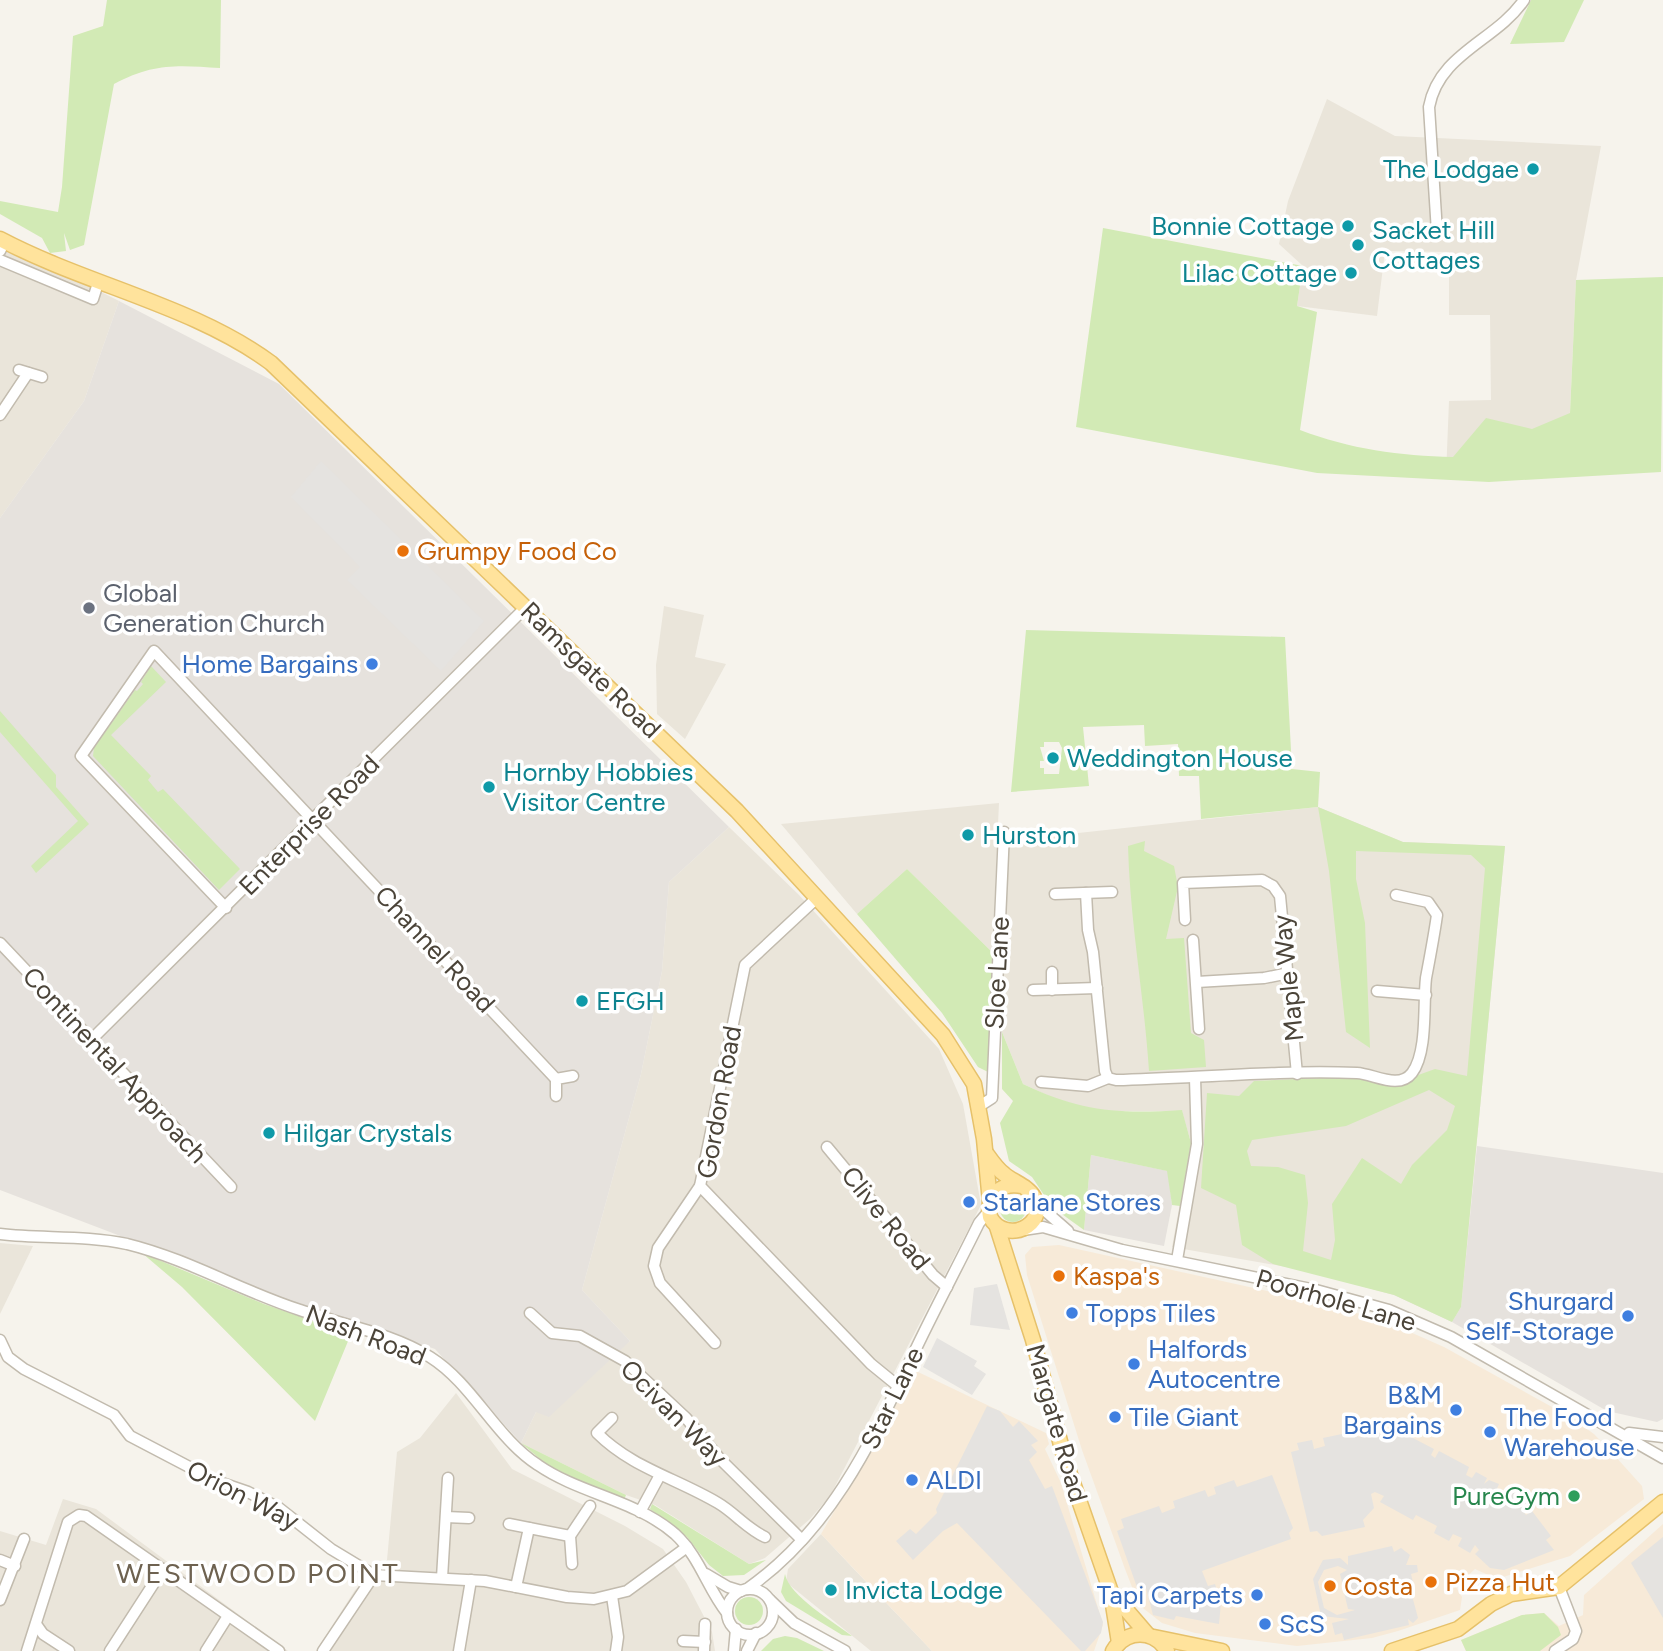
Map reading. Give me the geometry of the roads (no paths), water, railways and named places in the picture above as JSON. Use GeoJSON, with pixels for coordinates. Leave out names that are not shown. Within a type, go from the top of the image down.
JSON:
{"type":"FeatureCollection","features":[{"type":"Feature","properties":{"kind":"main road","name":"Ramsgate Road"},"geometry":{"type":"LineString","coordinates":[[2,244],[225,333],[271,363],[737,811],[943,1035],[974,1084],[986,1153],[989,1206]]}},
{"type":"Feature","properties":{"kind":"main road"},"geometry":{"type":"LineString","coordinates":[[986,1153],[1003,1174],[1033,1196],[1036,1203],[1034,1219],[1020,1231],[1007,1253]]}},
{"type":"Feature","properties":{"kind":"main road"},"geometry":{"type":"LineString","coordinates":[[1020,1231],[998,1227],[989,1206],[1006,1185],[1021,1186]]}},
{"type":"Feature","properties":{"kind":"main road","name":"Margate Road"},"geometry":{"type":"LineString","coordinates":[[998,1227],[1065,1460],[1111,1592],[1116,1647]]}},
{"type":"Feature","properties":{"kind":"main road"},"geometry":{"type":"LineString","coordinates":[[1392,1651],[1458,1629],[1491,1604],[1511,1594],[1559,1587],[1662,1501]]}},
{"type":"Feature","properties":{"kind":"main road","name":"Margate Road"},"geometry":{"type":"LineString","coordinates":[[1111,1592],[1167,1651]]}},
{"type":"Feature","properties":{"kind":"main road"},"geometry":{"type":"LineString","coordinates":[[1116,1647],[1132,1635],[1182,1641],[1193,1649],[1222,1651]]}},
{"type":"Feature","properties":{"kind":"street"},"geometry":{"type":"LineString","coordinates":[[1437,232],[1429,107],[1432,90],[1442,73],[1524,0]]}},
{"type":"Feature","properties":{"kind":"street"},"geometry":{"type":"LineString","coordinates":[[0,260],[93,299],[98,283]]}},
{"type":"Feature","properties":{"kind":"street"},"geometry":{"type":"LineString","coordinates":[[0,415],[23,371],[42,377]]}},
{"type":"Feature","properties":{"kind":"street","name":"Enterprise Road"},"geometry":{"type":"LineString","coordinates":[[90,1041],[526,607]]}},
{"type":"Feature","properties":{"kind":"street","name":"Channel Road"},"geometry":{"type":"LineString","coordinates":[[226,908],[81,756],[154,651],[556,1079]]}},
{"type":"Feature","properties":{"kind":"street","name":"Sloe Lane"},"geometry":{"type":"LineString","coordinates":[[978,1107],[992,1098],[1004,832]]}},
{"type":"Feature","properties":{"kind":"street","name":"Maple Way"},"geometry":{"type":"LineString","coordinates":[[1185,920],[1183,883],[1262,880],[1273,886],[1280,896],[1297,1074]]}},
{"type":"Feature","properties":{"kind":"street"},"geometry":{"type":"LineString","coordinates":[[1055,894],[1112,892]]}},
{"type":"Feature","properties":{"kind":"street"},"geometry":{"type":"LineString","coordinates":[[1086,893],[1088,929],[1108,1078]]}},
{"type":"Feature","properties":{"kind":"street"},"geometry":{"type":"LineString","coordinates":[[1041,1082],[1088,1086],[1108,1078],[1360,1073],[1395,1081],[1407,1077],[1416,1066],[1436,911],[1425,900],[1396,895]]}},
{"type":"Feature","properties":{"kind":"street","name":"Gordon Road"},"geometry":{"type":"LineString","coordinates":[[818,897],[745,964],[700,1186],[871,1364],[898,1387]]}},
{"type":"Feature","properties":{"kind":"street"},"geometry":{"type":"LineString","coordinates":[[1193,940],[1199,1029]]}},
{"type":"Feature","properties":{"kind":"street","name":"Continental Approach"},"geometry":{"type":"LineString","coordinates":[[0,943],[231,1187]]}},
{"type":"Feature","properties":{"kind":"street"},"geometry":{"type":"LineString","coordinates":[[1052,972],[1052,990]]}},
{"type":"Feature","properties":{"kind":"street"},"geometry":{"type":"LineString","coordinates":[[1197,982],[1264,978],[1289,973]]}},
{"type":"Feature","properties":{"kind":"street"},"geometry":{"type":"LineString","coordinates":[[1033,990],[1097,988]]}},
{"type":"Feature","properties":{"kind":"street"},"geometry":{"type":"LineString","coordinates":[[1377,991],[1426,995]]}},
{"type":"Feature","properties":{"kind":"street"},"geometry":{"type":"LineString","coordinates":[[556,1096],[556,1079],[573,1076]]}},
{"type":"Feature","properties":{"kind":"street"},"geometry":{"type":"LineString","coordinates":[[1177,1260],[1196,1144],[1195,1078]]}},
{"type":"Feature","properties":{"kind":"street","name":"Clive Road"},"geometry":{"type":"LineString","coordinates":[[827,1147],[933,1275],[947,1287]]}},
{"type":"Feature","properties":{"kind":"street"},"geometry":{"type":"LineString","coordinates":[[700,1186],[657,1248],[654,1266],[660,1283],[715,1343]]}},
{"type":"Feature","properties":{"kind":"street","name":"Poorhole Lane"},"geometry":{"type":"LineString","coordinates":[[1036,1203],[1073,1235]]}},
{"type":"Feature","properties":{"kind":"street","name":"Star Lane"},"geometry":{"type":"LineString","coordinates":[[744,1590],[773,1570],[802,1541],[846,1486],[989,1206]]}},
{"type":"Feature","properties":{"kind":"street","name":"Poorhole Lane"},"geometry":{"type":"LineString","coordinates":[[1020,1231],[1043,1227],[1122,1250],[1316,1290],[1389,1310],[1451,1337],[1620,1431],[1663,1458]]}},
{"type":"Feature","properties":{"kind":"street","name":"Nash Road"},"geometry":{"type":"LineString","coordinates":[[0,1234],[86,1238],[137,1247],[195,1266],[297,1310],[412,1348],[442,1366],[508,1438],[538,1465],[662,1523],[687,1546],[706,1574],[717,1601],[727,1613]]}},
{"type":"Feature","properties":{"kind":"street","name":"Ocivan Way"},"geometry":{"type":"LineString","coordinates":[[530,1313],[552,1333],[580,1336],[625,1361],[686,1418],[720,1460],[802,1541]]}},
{"type":"Feature","properties":{"kind":"street","name":"Orion Way"},"geometry":{"type":"LineString","coordinates":[[0,1340],[4,1357],[114,1415],[130,1436],[216,1481],[279,1508],[331,1549],[374,1575],[471,1580],[567,1597],[612,1596],[640,1582],[687,1546]]}},
{"type":"Feature","properties":{"kind":"street"},"geometry":{"type":"LineString","coordinates":[[612,1418],[597,1433],[618,1454],[719,1503],[748,1530],[765,1537]]}},
{"type":"Feature","properties":{"kind":"street","name":"Poorhole Lane"},"geometry":{"type":"LineString","coordinates":[[1620,1431],[1663,1437]]}},
{"type":"Feature","properties":{"kind":"street"},"geometry":{"type":"LineString","coordinates":[[640,1512],[660,1475]]}},
{"type":"Feature","properties":{"kind":"street"},"geometry":{"type":"LineString","coordinates":[[442,1578],[448,1478]]}},
{"type":"Feature","properties":{"kind":"street"},"geometry":{"type":"LineString","coordinates":[[572,1564],[570,1536],[590,1506]]}},
{"type":"Feature","properties":{"kind":"street"},"geometry":{"type":"LineString","coordinates":[[27,1651],[68,1522],[75,1516],[86,1516],[279,1651]]}},
{"type":"Feature","properties":{"kind":"street"},"geometry":{"type":"LineString","coordinates":[[446,1517],[469,1518]]}},
{"type":"Feature","properties":{"kind":"street"},"geometry":{"type":"LineString","coordinates":[[509,1524],[570,1536]]}},
{"type":"Feature","properties":{"kind":"street"},"geometry":{"type":"LineString","coordinates":[[516,1587],[529,1528]]}},
{"type":"Feature","properties":{"kind":"street"},"geometry":{"type":"LineString","coordinates":[[0,1600],[24,1539]]}},
{"type":"Feature","properties":{"kind":"street"},"geometry":{"type":"LineString","coordinates":[[0,1560],[15,1566]]}},
{"type":"Feature","properties":{"kind":"street"},"geometry":{"type":"LineString","coordinates":[[110,1651],[163,1569]]}},
{"type":"Feature","properties":{"kind":"street"},"geometry":{"type":"LineString","coordinates":[[768,1625],[772,1613],[769,1599],[773,1570]]}},
{"type":"Feature","properties":{"kind":"street","name":"Nash Road"},"geometry":{"type":"LineString","coordinates":[[706,1574],[728,1587],[744,1590]]}},
{"type":"Feature","properties":{"kind":"street"},"geometry":{"type":"LineString","coordinates":[[323,1651],[374,1575]]}},
{"type":"Feature","properties":{"kind":"street"},"geometry":{"type":"LineString","coordinates":[[458,1651],[471,1580]]}},
{"type":"Feature","properties":{"kind":"street"},"geometry":{"type":"LineString","coordinates":[[1555,1651],[1573,1639],[1576,1631],[1559,1587]]}},
{"type":"Feature","properties":{"kind":"street"},"geometry":{"type":"LineString","coordinates":[[734,1651],[736,1629],[727,1613],[730,1600],[744,1590],[762,1592],[794,1623],[845,1651]]}},
{"type":"Feature","properties":{"kind":"street"},"geometry":{"type":"LineString","coordinates":[[612,1596],[618,1637],[616,1651]]}},
{"type":"Feature","properties":{"kind":"street"},"geometry":{"type":"LineString","coordinates":[[206,1651],[228,1616]]}},
{"type":"Feature","properties":{"kind":"street"},"geometry":{"type":"LineString","coordinates":[[747,1651],[756,1633],[768,1625],[794,1623]]}},
{"type":"Feature","properties":{"kind":"street"},"geometry":{"type":"LineString","coordinates":[[683,1640],[705,1647],[705,1624]]}},
{"type":"Feature","properties":{"kind":"street"},"geometry":{"type":"LineString","coordinates":[[36,1625],[43,1634],[69,1651]]}},
{"type":"Feature","properties":{"kind":"street"},"geometry":{"type":"LineString","coordinates":[[736,1629],[756,1633]]}},
{"type":"Feature","properties":{"kind":"place","name":"The Lodgae"},"geometry":{"type":"Point","coordinates":[1533,169]}},
{"type":"Feature","properties":{"kind":"place","name":"Bonnie Cottage"},"geometry":{"type":"Point","coordinates":[1348,226]}},
{"type":"Feature","properties":{"kind":"place","name":"Sacket Hill Cottages"},"geometry":{"type":"Point","coordinates":[1358,245]}},
{"type":"Feature","properties":{"kind":"place","name":"Lilac Cottage"},"geometry":{"type":"Point","coordinates":[1351,273]}},
{"type":"Feature","properties":{"kind":"place","name":"Grumpy Food Co"},"geometry":{"type":"Point","coordinates":[403,551]}},
{"type":"Feature","properties":{"kind":"place","name":"Global Generation Church"},"geometry":{"type":"Point","coordinates":[89,608]}},
{"type":"Feature","properties":{"kind":"place","name":"Home Bargains"},"geometry":{"type":"Point","coordinates":[372,664]}},
{"type":"Feature","properties":{"kind":"place","name":"Weddington House"},"geometry":{"type":"Point","coordinates":[1053,758]}},
{"type":"Feature","properties":{"kind":"place","name":"Hornby Hobbies Visitor Centre"},"geometry":{"type":"Point","coordinates":[489,787]}},
{"type":"Feature","properties":{"kind":"place","name":"Hurston"},"geometry":{"type":"Point","coordinates":[968,835]}},
{"type":"Feature","properties":{"kind":"place","name":"EFGH"},"geometry":{"type":"Point","coordinates":[582,1001]}},
{"type":"Feature","properties":{"kind":"place","name":"Hilgar Crystals"},"geometry":{"type":"Point","coordinates":[269,1133]}},
{"type":"Feature","properties":{"kind":"place","name":"Starlane Stores"},"geometry":{"type":"Point","coordinates":[969,1202]}},
{"type":"Feature","properties":{"kind":"place","name":"Kaspa's"},"geometry":{"type":"Point","coordinates":[1059,1276]}},
{"type":"Feature","properties":{"kind":"place","name":"Topps Tiles"},"geometry":{"type":"Point","coordinates":[1072,1313]}},
{"type":"Feature","properties":{"kind":"place","name":"Shurgard Self-Storage"},"geometry":{"type":"Point","coordinates":[1628,1316]}},
{"type":"Feature","properties":{"kind":"place","name":"Halfords Autocentre"},"geometry":{"type":"Point","coordinates":[1134,1364]}},
{"type":"Feature","properties":{"kind":"place","name":"B&M Bargains"},"geometry":{"type":"Point","coordinates":[1456,1410]}},
{"type":"Feature","properties":{"kind":"place","name":"Tile Giant"},"geometry":{"type":"Point","coordinates":[1115,1417]}},
{"type":"Feature","properties":{"kind":"place","name":"The Food Warehouse"},"geometry":{"type":"Point","coordinates":[1490,1432]}},
{"type":"Feature","properties":{"kind":"place","name":"ALDI"},"geometry":{"type":"Point","coordinates":[912,1480]}},
{"type":"Feature","properties":{"kind":"place","name":"PureGym"},"geometry":{"type":"Point","coordinates":[1574,1496]}},
{"type":"Feature","properties":{"kind":"place","name":"Pizza Hut"},"geometry":{"type":"Point","coordinates":[1431,1582]}},
{"type":"Feature","properties":{"kind":"place","name":"Costa"},"geometry":{"type":"Point","coordinates":[1330,1586]}},
{"type":"Feature","properties":{"kind":"place","name":"Invicta Lodge"},"geometry":{"type":"Point","coordinates":[831,1590]}},
{"type":"Feature","properties":{"kind":"place","name":"Tapi Carpets"},"geometry":{"type":"Point","coordinates":[1257,1595]}},
{"type":"Feature","properties":{"kind":"place","name":"ScS"},"geometry":{"type":"Point","coordinates":[1265,1624]}},
{"type":"Feature","properties":{"kind":"district","name":"WESTWOOD POINT"},"geometry":{"type":"Point","coordinates":[258,1573]}}]}
